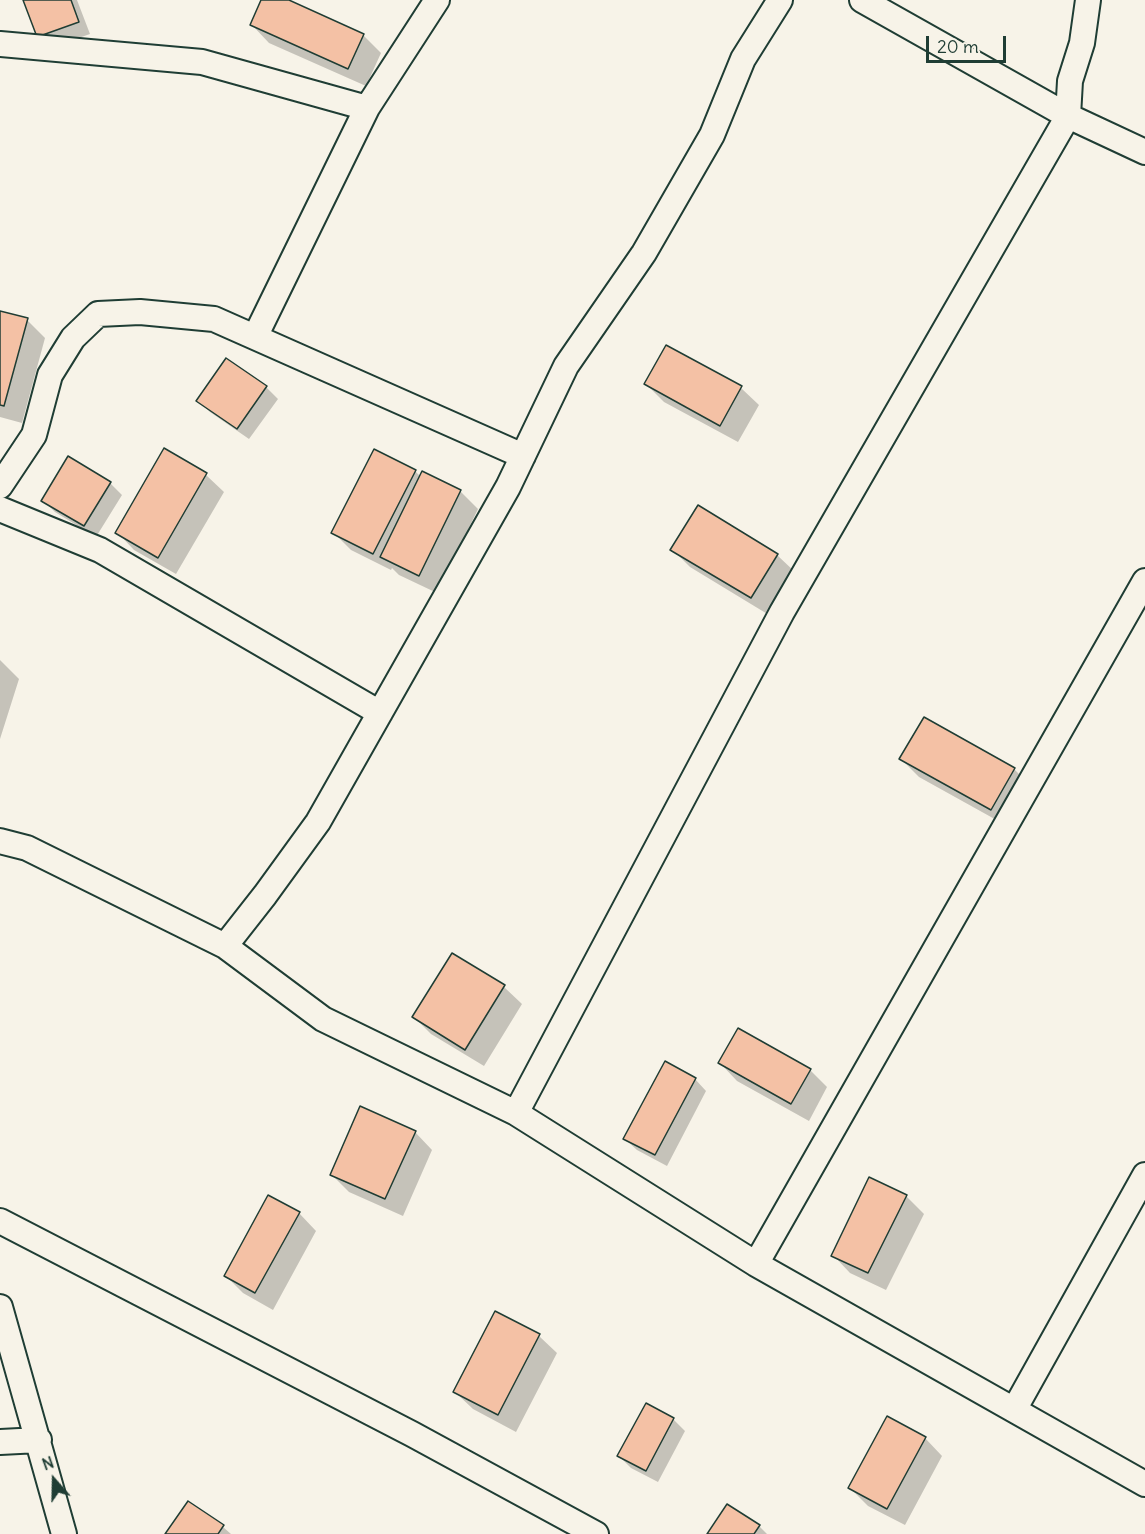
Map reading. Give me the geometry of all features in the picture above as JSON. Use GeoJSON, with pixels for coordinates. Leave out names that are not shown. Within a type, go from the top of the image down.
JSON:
{"type":"FeatureCollection","features":[{"type":"Feature","properties":{"kind":"street"},"geometry":{"type":"LineString","coordinates":[[255,337],[367,108],[437,0]]}},
{"type":"Feature","properties":{"kind":"street"},"geometry":{"type":"LineString","coordinates":[[225,946],[318,822],[508,487],[566,366],[644,253],[712,135],[742,59],[780,0]]}},
{"type":"Feature","properties":{"kind":"street"},"geometry":{"type":"LineString","coordinates":[[862,0],[1068,116],[1145,152]]}},
{"type":"Feature","properties":{"kind":"street"},"geometry":{"type":"LineString","coordinates":[[516,1113],[782,612],[1068,116],[1070,81],[1082,43],[1088,0]]}},
{"type":"Feature","properties":{"kind":"street"},"geometry":{"type":"LineString","coordinates":[[0,44],[202,62],[367,108]]}},
{"type":"Feature","properties":{"kind":"street"},"geometry":{"type":"LineString","coordinates":[[0,486],[33,435],[50,375],[73,338],[98,314],[140,312],[214,319],[523,456]]}},
{"type":"Feature","properties":{"kind":"street"},"geometry":{"type":"LineString","coordinates":[[0,510],[100,550],[380,713]]}},
{"type":"Feature","properties":{"kind":"street"},"geometry":{"type":"LineString","coordinates":[[756,1264],[1145,581]]}},
{"type":"Feature","properties":{"kind":"street"},"geometry":{"type":"LineString","coordinates":[[0,840],[27,848],[225,946],[323,1019],[516,1113],[756,1264],[1145,1484]]}},
{"type":"Feature","properties":{"kind":"street"},"geometry":{"type":"LineString","coordinates":[[1014,1410],[1145,1175]]}},
{"type":"Feature","properties":{"kind":"street"},"geometry":{"type":"LineString","coordinates":[[0,1221],[401,1428],[596,1534]]}},
{"type":"Feature","properties":{"kind":"street"},"geometry":{"type":"LineString","coordinates":[[0,1307],[64,1534]]}},
{"type":"Feature","properties":{"kind":"street"},"geometry":{"type":"LineString","coordinates":[[0,1442],[39,1440]]}},
{"type":"Feature","properties":{"kind":"building"},"geometry":{"type":"Polygon","coordinates":[[[23,0],[71,0],[79,22],[37,37],[23,0]]]}},
{"type":"Feature","properties":{"kind":"building"},"geometry":{"type":"Polygon","coordinates":[[[261,0],[289,0],[364,34],[348,69],[250,25],[261,0]]]}},
{"type":"Feature","properties":{"kind":"building"},"geometry":{"type":"Polygon","coordinates":[[[0,311],[28,318],[4,406],[0,405],[0,311]]]}},
{"type":"Feature","properties":{"kind":"building"},"geometry":{"type":"Polygon","coordinates":[[[666,345],[742,386],[720,426],[644,384],[666,345]]]}},
{"type":"Feature","properties":{"kind":"building"},"geometry":{"type":"Polygon","coordinates":[[[226,358],[267,386],[237,429],[196,401],[226,358]]]}},
{"type":"Feature","properties":{"kind":"building"},"geometry":{"type":"Polygon","coordinates":[[[164,448],[207,473],[158,558],[115,533],[164,448]]]}},
{"type":"Feature","properties":{"kind":"building"},"geometry":{"type":"Polygon","coordinates":[[[374,449],[416,470],[373,554],[331,533],[374,449]]]}},
{"type":"Feature","properties":{"kind":"building"},"geometry":{"type":"Polygon","coordinates":[[[68,456],[111,482],[84,526],[41,501],[68,456]]]}},
{"type":"Feature","properties":{"kind":"building"},"geometry":{"type":"Polygon","coordinates":[[[422,471],[461,490],[419,576],[380,557],[422,471]]]}},
{"type":"Feature","properties":{"kind":"building"},"geometry":{"type":"Polygon","coordinates":[[[698,505],[778,554],[751,598],[670,550],[698,505]]]}},
{"type":"Feature","properties":{"kind":"building"},"geometry":{"type":"Polygon","coordinates":[[[924,717],[1015,768],[991,810],[899,759],[924,717]]]}},
{"type":"Feature","properties":{"kind":"building"},"geometry":{"type":"Polygon","coordinates":[[[452,953],[505,985],[465,1050],[412,1017],[452,953]]]}},
{"type":"Feature","properties":{"kind":"building"},"geometry":{"type":"Polygon","coordinates":[[[738,1028],[811,1069],[791,1104],[718,1063],[738,1028]]]}},
{"type":"Feature","properties":{"kind":"building"},"geometry":{"type":"Polygon","coordinates":[[[665,1061],[696,1078],[655,1155],[623,1139],[665,1061]]]}},
{"type":"Feature","properties":{"kind":"building"},"geometry":{"type":"Polygon","coordinates":[[[360,1106],[416,1131],[385,1199],[330,1175],[360,1106]]]}},
{"type":"Feature","properties":{"kind":"building"},"geometry":{"type":"Polygon","coordinates":[[[869,1177],[907,1195],[868,1273],[831,1256],[869,1177]]]}},
{"type":"Feature","properties":{"kind":"building"},"geometry":{"type":"Polygon","coordinates":[[[268,1195],[300,1212],[255,1293],[224,1276],[268,1195]]]}},
{"type":"Feature","properties":{"kind":"building"},"geometry":{"type":"Polygon","coordinates":[[[495,1311],[540,1334],[498,1415],[453,1392],[495,1311]]]}},
{"type":"Feature","properties":{"kind":"building"},"geometry":{"type":"Polygon","coordinates":[[[646,1403],[674,1418],[646,1471],[617,1456],[646,1403]]]}},
{"type":"Feature","properties":{"kind":"building"},"geometry":{"type":"Polygon","coordinates":[[[887,1416],[926,1437],[887,1509],[848,1488],[887,1416]]]}},
{"type":"Feature","properties":{"kind":"building"},"geometry":{"type":"Polygon","coordinates":[[[188,1501],[224,1525],[218,1534],[165,1534],[188,1501]]]}},
{"type":"Feature","properties":{"kind":"building"},"geometry":{"type":"Polygon","coordinates":[[[727,1504],[760,1525],[754,1534],[707,1534],[727,1504]]]}}]}
